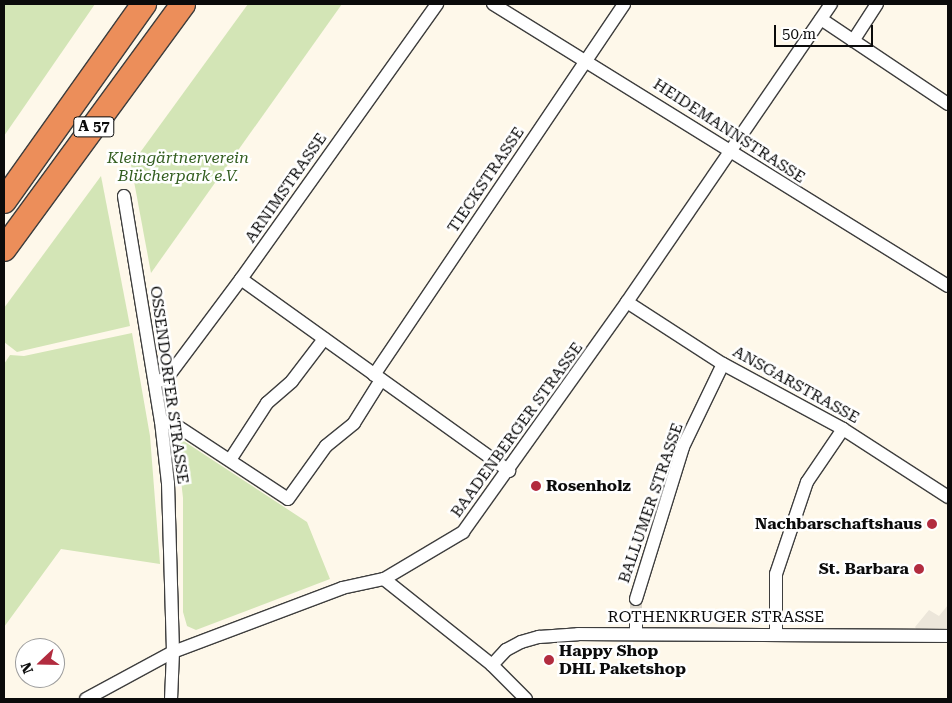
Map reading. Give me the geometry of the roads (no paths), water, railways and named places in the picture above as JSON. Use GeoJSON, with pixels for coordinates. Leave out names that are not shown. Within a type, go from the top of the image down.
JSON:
{"type":"FeatureCollection","features":[{"type":"Feature","properties":{"kind":"highway","name":"A 57"},"geometry":{"type":"LineString","coordinates":[[4,201],[144,4]]}},
{"type":"Feature","properties":{"kind":"highway","name":"A 57"},"geometry":{"type":"LineString","coordinates":[[4,249],[183,4]]}},
{"type":"Feature","properties":{"kind":"street","name":"ARNIMSTRASSE"},"geometry":{"type":"LineString","coordinates":[[155,382],[167,378],[241,279],[437,4]]}},
{"type":"Feature","properties":{"kind":"street","name":"HEIDEMANNSTRASSE"},"geometry":{"type":"LineString","coordinates":[[493,4],[729,149],[808,202],[948,286]]}},
{"type":"Feature","properties":{"kind":"street","name":"TIECKSTRASSE"},"geometry":{"type":"LineString","coordinates":[[230,460],[288,500],[326,446],[354,423],[377,378],[624,4]]}},
{"type":"Feature","properties":{"kind":"street","name":"BAADENBERGER STRASSE"},"geometry":{"type":"LineString","coordinates":[[86,699],[173,652],[342,588],[384,579],[463,532],[509,471],[628,302],[729,149],[831,4]]}},
{"type":"Feature","properties":{"kind":"street"},"geometry":{"type":"LineString","coordinates":[[853,41],[877,4]]}},
{"type":"Feature","properties":{"kind":"street"},"geometry":{"type":"LineString","coordinates":[[821,20],[948,104]]}},
{"type":"Feature","properties":{"kind":"street","name":"OSSENDORFER STRASSE"},"geometry":{"type":"LineString","coordinates":[[124,196],[161,421],[171,542],[173,652],[170,699]]}},
{"type":"Feature","properties":{"kind":"street"},"geometry":{"type":"LineString","coordinates":[[241,279],[509,471]]}},
{"type":"Feature","properties":{"kind":"street","name":"ANSGARSTRASSE"},"geometry":{"type":"LineString","coordinates":[[628,302],[723,364],[843,429],[948,497]]}},
{"type":"Feature","properties":{"kind":"street"},"geometry":{"type":"LineString","coordinates":[[161,421],[174,424],[230,460],[267,403],[292,381],[324,339]]}},
{"type":"Feature","properties":{"kind":"street","name":"BALLUMER STRASSE"},"geometry":{"type":"LineString","coordinates":[[636,599],[683,447],[723,364]]}},
{"type":"Feature","properties":{"kind":"street"},"geometry":{"type":"LineString","coordinates":[[776,633],[780,564],[807,482],[843,429]]}},
{"type":"Feature","properties":{"kind":"street"},"geometry":{"type":"LineString","coordinates":[[384,579],[492,665],[526,699]]}},
{"type":"Feature","properties":{"kind":"street"},"geometry":{"type":"LineString","coordinates":[[636,619],[636,634]]}},
{"type":"Feature","properties":{"kind":"street","name":"ROTHENKRUGER STRASSE"},"geometry":{"type":"LineString","coordinates":[[492,665],[506,650],[540,637],[776,633],[948,636]]}},
{"type":"Feature","properties":{"kind":"tunnel"},"geometry":{"type":"LineString","coordinates":[[636,599],[636,619]]}},
{"type":"Feature","properties":{"kind":"place","name":"Rosenholz"},"geometry":{"type":"Point","coordinates":[536,486]}},
{"type":"Feature","properties":{"kind":"place","name":"Nachbarschaftshaus"},"geometry":{"type":"Point","coordinates":[932,524]}},
{"type":"Feature","properties":{"kind":"place","name":"St. Barbara"},"geometry":{"type":"Point","coordinates":[919,569]}},
{"type":"Feature","properties":{"kind":"place","name":"Happy Shop DHL Paketshop"},"geometry":{"type":"Point","coordinates":[549,660]}},
{"type":"Feature","properties":{"kind":"park label","name":"Kleingärtnerverein Blücherpark e.V."},"geometry":{"type":"Point","coordinates":[178,167]}}]}
